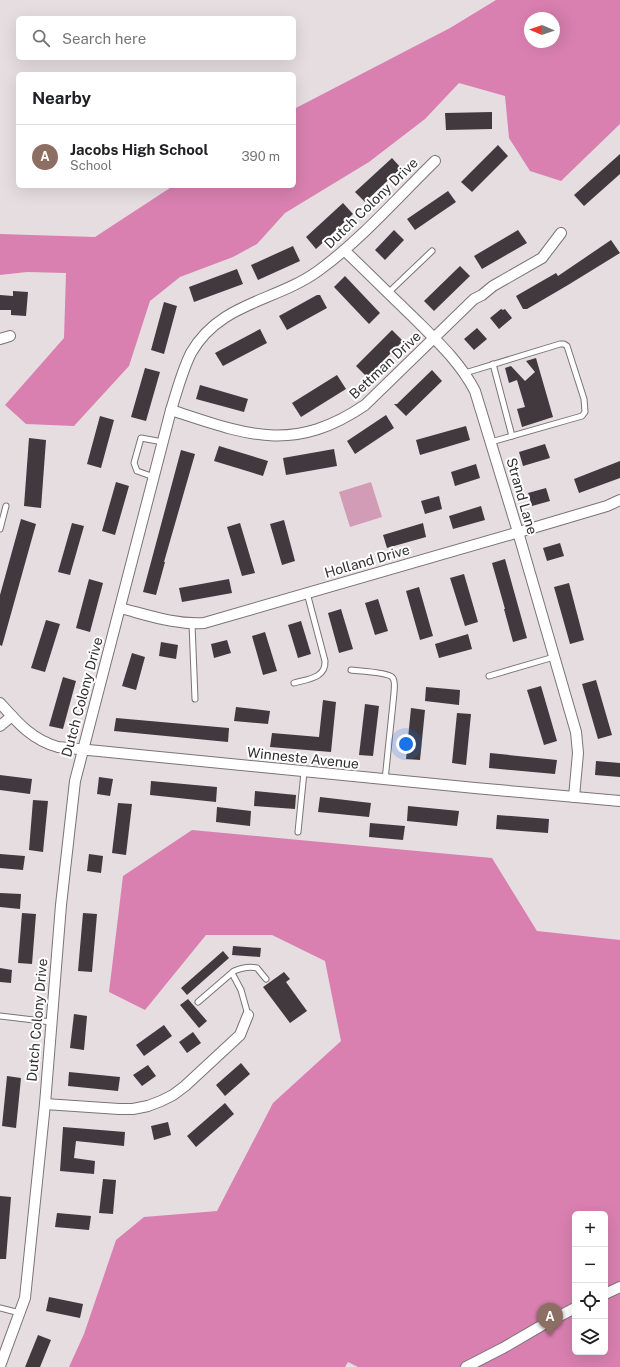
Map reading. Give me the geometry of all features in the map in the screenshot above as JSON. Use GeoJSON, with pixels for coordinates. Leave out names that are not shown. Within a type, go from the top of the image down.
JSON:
{"type":"FeatureCollection","features":[{"type":"Feature","properties":{"kind":"street","name":"Dutch Colony Drive"},"geometry":{"type":"LineString","coordinates":[[0,1366],[25,1298],[45,1104],[61,905],[75,780],[163,442],[185,367],[200,340],[221,319],[234,311],[300,282],[317,272],[345,251],[434,161]]}},
{"type":"Feature","properties":{"kind":"street","name":"Bettman Drive"},"geometry":{"type":"LineString","coordinates":[[172,410],[248,434],[262,436],[281,436],[314,431],[338,422],[365,405],[474,299],[482,295],[493,286],[542,258],[561,233]]}},
{"type":"Feature","properties":{"kind":"street","name":"Strand Lane"},"geometry":{"type":"LineString","coordinates":[[345,251],[434,338],[465,373],[475,391],[576,732],[578,753],[574,797]]}},
{"type":"Feature","properties":{"kind":"street"},"geometry":{"type":"LineString","coordinates":[[0,339],[10,336]]}},
{"type":"Feature","properties":{"kind":"street","name":"Holland Drive"},"geometry":{"type":"LineString","coordinates":[[120,608],[176,622],[192,624],[204,622],[607,506],[620,500]]}},
{"type":"Feature","properties":{"kind":"street","name":"Winneste Avenue"},"geometry":{"type":"LineString","coordinates":[[0,703],[31,735],[39,741],[58,747],[385,780],[620,801]]}},
{"type":"Feature","properties":{"kind":"street"},"geometry":{"type":"LineString","coordinates":[[0,726],[12,716]]}},
{"type":"Feature","properties":{"kind":"street"},"geometry":{"type":"LineString","coordinates":[[45,1104],[134,1109],[161,1102],[174,1095],[185,1086],[240,1035],[248,1015]]}},
{"type":"Feature","properties":{"kind":"street"},"geometry":{"type":"LineString","coordinates":[[608,1293],[620,1287]]}},
{"type":"Feature","properties":{"kind":"street"},"geometry":{"type":"LineString","coordinates":[[466,1367],[572,1310]]}},
{"type":"Feature","properties":{"kind":"lane"},"geometry":{"type":"LineString","coordinates":[[388,293],[432,251]]}},
{"type":"Feature","properties":{"kind":"lane"},"geometry":{"type":"LineString","coordinates":[[465,373],[560,344],[567,346],[584,399],[585,412],[582,416],[491,442]]}},
{"type":"Feature","properties":{"kind":"lane"},"geometry":{"type":"LineString","coordinates":[[493,364],[512,436]]}},
{"type":"Feature","properties":{"kind":"lane"},"geometry":{"type":"LineString","coordinates":[[154,477],[137,471],[134,463],[141,438],[163,442]]}},
{"type":"Feature","properties":{"kind":"lane"},"geometry":{"type":"LineString","coordinates":[[0,529],[6,506]]}},
{"type":"Feature","properties":{"kind":"lane"},"geometry":{"type":"LineString","coordinates":[[294,683],[319,675],[325,667],[325,661],[307,593]]}},
{"type":"Feature","properties":{"kind":"lane"},"geometry":{"type":"LineString","coordinates":[[192,624],[195,699]]}},
{"type":"Feature","properties":{"kind":"lane"},"geometry":{"type":"LineString","coordinates":[[489,676],[554,657]]}},
{"type":"Feature","properties":{"kind":"lane"},"geometry":{"type":"LineString","coordinates":[[351,670],[379,673],[389,675],[393,678],[394,693],[385,780]]}},
{"type":"Feature","properties":{"kind":"lane"},"geometry":{"type":"LineString","coordinates":[[298,832],[304,772]]}},
{"type":"Feature","properties":{"kind":"lane"},"geometry":{"type":"LineString","coordinates":[[198,1002],[238,969],[253,967],[259,969],[266,979]]}},
{"type":"Feature","properties":{"kind":"lane"},"geometry":{"type":"LineString","coordinates":[[232,973],[241,990],[248,1015]]}},
{"type":"Feature","properties":{"kind":"lane"},"geometry":{"type":"LineString","coordinates":[[0,1016],[51,1022]]}},
{"type":"Feature","properties":{"kind":"lane"},"geometry":{"type":"LineString","coordinates":[[0,1308],[20,1313]]}},
{"type":"Feature","properties":{"kind":"shaded area"},"geometry":{"type":"Polygon","coordinates":[[[496,0],[620,0],[620,124],[561,181],[530,171],[509,138],[505,96],[459,83],[425,119],[369,162],[285,213],[257,244],[233,257],[180,277],[150,301],[129,366],[74,426],[26,424],[5,405],[64,338],[66,273],[27,272],[0,275],[0,234],[95,237],[170,188],[296,188],[296,108],[450,28],[496,0]]]}},
{"type":"Feature","properties":{"kind":"shaded area"},"geometry":{"type":"Polygon","coordinates":[[[371,482],[382,517],[350,527],[339,492],[371,482]]]}},
{"type":"Feature","properties":{"kind":"shaded area"},"geometry":{"type":"Polygon","coordinates":[[[192,830],[492,858],[537,931],[620,940],[620,1367],[358,1367],[348,1362],[345,1367],[69,1367],[84,1334],[116,1240],[144,1217],[217,1211],[273,1103],[341,1041],[325,961],[272,935],[206,935],[145,1010],[109,992],[123,876],[192,830]]]}},
{"type":"Feature","properties":{"kind":"building"},"geometry":{"type":"Polygon","coordinates":[[[492,112],[492,129],[446,130],[445,113],[492,112]]]}},
{"type":"Feature","properties":{"kind":"building"},"geometry":{"type":"Polygon","coordinates":[[[498,145],[508,156],[472,192],[461,182],[498,145]]]}},
{"type":"Feature","properties":{"kind":"building"},"geometry":{"type":"Polygon","coordinates":[[[620,154],[620,174],[584,206],[574,195],[620,154]]]}},
{"type":"Feature","properties":{"kind":"building"},"geometry":{"type":"Polygon","coordinates":[[[392,158],[401,168],[365,202],[355,192],[392,158]]]}},
{"type":"Feature","properties":{"kind":"building"},"geometry":{"type":"Polygon","coordinates":[[[448,191],[456,202],[415,230],[407,219],[448,191]]]}},
{"type":"Feature","properties":{"kind":"building"},"geometry":{"type":"Polygon","coordinates":[[[343,203],[353,214],[316,249],[306,237],[343,203]]]}},
{"type":"Feature","properties":{"kind":"building"},"geometry":{"type":"Polygon","coordinates":[[[394,230],[404,240],[385,260],[375,250],[394,230]]]}},
{"type":"Feature","properties":{"kind":"building"},"geometry":{"type":"Polygon","coordinates":[[[518,230],[527,243],[482,269],[474,256],[518,230]]]}},
{"type":"Feature","properties":{"kind":"building"},"geometry":{"type":"Polygon","coordinates":[[[611,240],[620,253],[527,309],[523,309],[516,296],[556,273],[558,276],[611,240]]]}},
{"type":"Feature","properties":{"kind":"building"},"geometry":{"type":"Polygon","coordinates":[[[293,246],[300,261],[258,280],[251,265],[293,246]]]}},
{"type":"Feature","properties":{"kind":"building"},"geometry":{"type":"Polygon","coordinates":[[[460,266],[470,276],[434,311],[424,301],[460,266]]]}},
{"type":"Feature","properties":{"kind":"building"},"geometry":{"type":"Polygon","coordinates":[[[237,269],[243,284],[194,302],[189,287],[237,269]]]}},
{"type":"Feature","properties":{"kind":"building"},"geometry":{"type":"Polygon","coordinates":[[[345,276],[380,313],[369,324],[334,287],[345,276]]]}},
{"type":"Feature","properties":{"kind":"building"},"geometry":{"type":"Polygon","coordinates":[[[13,291],[28,292],[26,316],[11,315],[11,310],[0,310],[0,295],[13,296],[13,291]]]}},
{"type":"Feature","properties":{"kind":"building"},"geometry":{"type":"Polygon","coordinates":[[[317,295],[320,295],[327,308],[287,330],[279,316],[317,295]]]}},
{"type":"Feature","properties":{"kind":"building"},"geometry":{"type":"Polygon","coordinates":[[[164,302],[177,306],[164,354],[151,350],[164,302]]]}},
{"type":"Feature","properties":{"kind":"building"},"geometry":{"type":"Polygon","coordinates":[[[501,309],[505,309],[512,318],[499,329],[490,318],[501,309]]]}},
{"type":"Feature","properties":{"kind":"building"},"geometry":{"type":"Polygon","coordinates":[[[477,328],[487,339],[474,350],[464,339],[477,328]]]}},
{"type":"Feature","properties":{"kind":"building"},"geometry":{"type":"Polygon","coordinates":[[[260,329],[267,343],[223,366],[215,353],[260,329]]]}},
{"type":"Feature","properties":{"kind":"building"},"geometry":{"type":"Polygon","coordinates":[[[392,330],[403,341],[367,377],[356,366],[392,330]]]}},
{"type":"Feature","properties":{"kind":"building"},"geometry":{"type":"Polygon","coordinates":[[[536,358],[553,417],[522,427],[517,409],[525,407],[517,380],[509,383],[505,368],[511,366],[525,381],[535,372],[526,361],[536,358]]]}},
{"type":"Feature","properties":{"kind":"building"},"geometry":{"type":"Polygon","coordinates":[[[145,368],[160,372],[146,421],[131,417],[145,368]]]}},
{"type":"Feature","properties":{"kind":"building"},"geometry":{"type":"Polygon","coordinates":[[[432,370],[442,381],[406,416],[394,404],[397,404],[432,370]]]}},
{"type":"Feature","properties":{"kind":"building"},"geometry":{"type":"Polygon","coordinates":[[[337,375],[346,389],[301,417],[292,403],[337,375]]]}},
{"type":"Feature","properties":{"kind":"building"},"geometry":{"type":"Polygon","coordinates":[[[200,385],[248,399],[244,412],[196,399],[200,385]]]}},
{"type":"Feature","properties":{"kind":"building"},"geometry":{"type":"Polygon","coordinates":[[[386,415],[394,428],[355,454],[347,441],[386,415]]]}},
{"type":"Feature","properties":{"kind":"building"},"geometry":{"type":"Polygon","coordinates":[[[100,416],[114,420],[101,468],[87,464],[100,416]]]}},
{"type":"Feature","properties":{"kind":"building"},"geometry":{"type":"Polygon","coordinates":[[[466,426],[470,440],[420,455],[416,440],[466,426]]]}},
{"type":"Feature","properties":{"kind":"building"},"geometry":{"type":"Polygon","coordinates":[[[29,438],[46,440],[41,508],[24,506],[29,438]]]}},
{"type":"Feature","properties":{"kind":"building"},"geometry":{"type":"Polygon","coordinates":[[[545,444],[550,458],[523,466],[519,452],[545,444]]]}},
{"type":"Feature","properties":{"kind":"building"},"geometry":{"type":"Polygon","coordinates":[[[219,446],[268,461],[263,476],[214,461],[219,446]]]}},
{"type":"Feature","properties":{"kind":"building"},"geometry":{"type":"Polygon","coordinates":[[[334,449],[337,466],[286,475],[283,458],[334,449]]]}},
{"type":"Feature","properties":{"kind":"building"},"geometry":{"type":"Polygon","coordinates":[[[181,450],[195,454],[156,595],[143,592],[181,450]]]}},
{"type":"Feature","properties":{"kind":"building"},"geometry":{"type":"Polygon","coordinates":[[[620,461],[620,478],[579,493],[574,479],[620,461]]]}},
{"type":"Feature","properties":{"kind":"building"},"geometry":{"type":"Polygon","coordinates":[[[476,464],[480,478],[455,486],[451,472],[476,464]]]}},
{"type":"Feature","properties":{"kind":"building"},"geometry":{"type":"Polygon","coordinates":[[[116,482],[129,486],[115,535],[102,531],[116,482]]]}},
{"type":"Feature","properties":{"kind":"building"},"geometry":{"type":"Polygon","coordinates":[[[546,488],[550,501],[532,506],[528,493],[546,488]]]}},
{"type":"Feature","properties":{"kind":"building"},"geometry":{"type":"Polygon","coordinates":[[[439,496],[442,509],[425,514],[421,501],[439,496]]]}},
{"type":"Feature","properties":{"kind":"building"},"geometry":{"type":"Polygon","coordinates":[[[481,506],[485,520],[453,529],[449,516],[481,506]]]}},
{"type":"Feature","properties":{"kind":"building"},"geometry":{"type":"Polygon","coordinates":[[[21,519],[36,524],[2,646],[0,645],[0,595],[21,519]]]}},
{"type":"Feature","properties":{"kind":"building"},"geometry":{"type":"Polygon","coordinates":[[[284,520],[295,561],[282,565],[270,524],[284,520]]]}},
{"type":"Feature","properties":{"kind":"building"},"geometry":{"type":"Polygon","coordinates":[[[72,523],[84,526],[70,575],[58,572],[72,523]]]}},
{"type":"Feature","properties":{"kind":"building"},"geometry":{"type":"Polygon","coordinates":[[[240,523],[255,573],[242,576],[227,527],[240,523]]]}},
{"type":"Feature","properties":{"kind":"building"},"geometry":{"type":"Polygon","coordinates":[[[423,523],[426,537],[387,548],[383,535],[423,523]]]}},
{"type":"Feature","properties":{"kind":"building"},"geometry":{"type":"Polygon","coordinates":[[[560,543],[564,556],[547,561],[543,548],[560,543]]]}},
{"type":"Feature","properties":{"kind":"building"},"geometry":{"type":"Polygon","coordinates":[[[505,559],[527,638],[513,642],[492,563],[505,559]]]}},
{"type":"Feature","properties":{"kind":"building"},"geometry":{"type":"Polygon","coordinates":[[[464,574],[478,622],[465,626],[450,578],[464,574]]]}},
{"type":"Feature","properties":{"kind":"building"},"geometry":{"type":"Polygon","coordinates":[[[89,579],[103,583],[90,632],[76,628],[89,579]]]}},
{"type":"Feature","properties":{"kind":"building"},"geometry":{"type":"Polygon","coordinates":[[[229,579],[232,593],[182,602],[179,588],[229,579]]]}},
{"type":"Feature","properties":{"kind":"building"},"geometry":{"type":"Polygon","coordinates":[[[569,583],[584,640],[570,644],[554,587],[569,583]]]}},
{"type":"Feature","properties":{"kind":"building"},"geometry":{"type":"Polygon","coordinates":[[[419,587],[433,636],[420,640],[406,591],[419,587]]]}},
{"type":"Feature","properties":{"kind":"building"},"geometry":{"type":"Polygon","coordinates":[[[378,599],[388,631],[375,635],[365,603],[378,599]]]}},
{"type":"Feature","properties":{"kind":"building"},"geometry":{"type":"Polygon","coordinates":[[[341,609],[353,649],[339,653],[328,613],[341,609]]]}},
{"type":"Feature","properties":{"kind":"building"},"geometry":{"type":"Polygon","coordinates":[[[46,620],[60,624],[45,672],[31,668],[46,620]]]}},
{"type":"Feature","properties":{"kind":"building"},"geometry":{"type":"Polygon","coordinates":[[[301,621],[311,654],[298,658],[288,625],[301,621]]]}},
{"type":"Feature","properties":{"kind":"building"},"geometry":{"type":"Polygon","coordinates":[[[265,632],[277,671],[263,675],[252,636],[265,632]]]}},
{"type":"Feature","properties":{"kind":"building"},"geometry":{"type":"Polygon","coordinates":[[[468,634],[472,649],[439,658],[435,644],[468,634]]]}},
{"type":"Feature","properties":{"kind":"building"},"geometry":{"type":"Polygon","coordinates":[[[227,640],[231,653],[214,658],[211,644],[227,640]]]}},
{"type":"Feature","properties":{"kind":"building"},"geometry":{"type":"Polygon","coordinates":[[[161,642],[178,645],[176,659],[159,656],[161,642]]]}},
{"type":"Feature","properties":{"kind":"building"},"geometry":{"type":"Polygon","coordinates":[[[132,653],[145,657],[136,690],[122,686],[132,653]]]}},
{"type":"Feature","properties":{"kind":"building"},"geometry":{"type":"Polygon","coordinates":[[[63,677],[76,681],[63,729],[49,726],[63,677]]]}},
{"type":"Feature","properties":{"kind":"building"},"geometry":{"type":"Polygon","coordinates":[[[596,680],[612,735],[598,739],[582,684],[596,680]]]}},
{"type":"Feature","properties":{"kind":"building"},"geometry":{"type":"Polygon","coordinates":[[[541,686],[557,741],[544,745],[527,690],[541,686]]]}},
{"type":"Feature","properties":{"kind":"building"},"geometry":{"type":"Polygon","coordinates":[[[426,687],[460,690],[459,705],[425,701],[426,687]]]}},
{"type":"Feature","properties":{"kind":"building"},"geometry":{"type":"Polygon","coordinates":[[[323,700],[336,702],[331,752],[270,747],[272,733],[319,737],[323,700]]]}},
{"type":"Feature","properties":{"kind":"building"},"geometry":{"type":"Polygon","coordinates":[[[365,704],[379,706],[373,756],[359,755],[365,704]]]}},
{"type":"Feature","properties":{"kind":"building"},"geometry":{"type":"Polygon","coordinates":[[[236,707],[270,711],[268,724],[234,721],[236,707]]]}},
{"type":"Feature","properties":{"kind":"building"},"geometry":{"type":"Polygon","coordinates":[[[411,708],[425,710],[420,760],[406,759],[411,708]]]}},
{"type":"Feature","properties":{"kind":"building"},"geometry":{"type":"Polygon","coordinates":[[[457,713],[471,714],[466,765],[452,763],[457,713]]]}},
{"type":"Feature","properties":{"kind":"building"},"geometry":{"type":"Polygon","coordinates":[[[116,718],[229,728],[228,742],[114,731],[116,718]]]}},
{"type":"Feature","properties":{"kind":"building"},"geometry":{"type":"Polygon","coordinates":[[[490,753],[557,760],[555,774],[489,768],[490,753]]]}},
{"type":"Feature","properties":{"kind":"building"},"geometry":{"type":"Polygon","coordinates":[[[596,761],[620,763],[620,777],[595,775],[596,761]]]}},
{"type":"Feature","properties":{"kind":"building"},"geometry":{"type":"Polygon","coordinates":[[[0,775],[32,779],[30,794],[0,790],[0,775]]]}},
{"type":"Feature","properties":{"kind":"building"},"geometry":{"type":"Polygon","coordinates":[[[99,777],[113,779],[110,796],[97,794],[99,777]]]}},
{"type":"Feature","properties":{"kind":"building"},"geometry":{"type":"Polygon","coordinates":[[[151,781],[217,787],[216,802],[150,795],[151,781]]]}},
{"type":"Feature","properties":{"kind":"building"},"geometry":{"type":"Polygon","coordinates":[[[255,791],[296,795],[295,809],[254,806],[255,791]]]}},
{"type":"Feature","properties":{"kind":"building"},"geometry":{"type":"Polygon","coordinates":[[[320,797],[371,803],[369,817],[318,812],[320,797]]]}},
{"type":"Feature","properties":{"kind":"building"},"geometry":{"type":"Polygon","coordinates":[[[33,800],[48,801],[43,852],[29,850],[33,800]]]}},
{"type":"Feature","properties":{"kind":"building"},"geometry":{"type":"Polygon","coordinates":[[[118,803],[132,804],[126,855],[112,853],[118,803]]]}},
{"type":"Feature","properties":{"kind":"building"},"geometry":{"type":"Polygon","coordinates":[[[408,806],[459,811],[457,826],[407,821],[408,806]]]}},
{"type":"Feature","properties":{"kind":"building"},"geometry":{"type":"Polygon","coordinates":[[[217,807],[251,811],[250,826],[216,822],[217,807]]]}},
{"type":"Feature","properties":{"kind":"building"},"geometry":{"type":"Polygon","coordinates":[[[497,815],[549,819],[548,833],[496,829],[497,815]]]}},
{"type":"Feature","properties":{"kind":"building"},"geometry":{"type":"Polygon","coordinates":[[[370,823],[405,826],[403,840],[369,837],[370,823]]]}},
{"type":"Feature","properties":{"kind":"building"},"geometry":{"type":"Polygon","coordinates":[[[0,854],[25,856],[23,870],[0,868],[0,854]]]}},
{"type":"Feature","properties":{"kind":"building"},"geometry":{"type":"Polygon","coordinates":[[[89,854],[103,856],[101,873],[87,871],[89,854]]]}},
{"type":"Feature","properties":{"kind":"building"},"geometry":{"type":"Polygon","coordinates":[[[0,893],[21,894],[20,909],[0,907],[0,893]]]}},
{"type":"Feature","properties":{"kind":"building"},"geometry":{"type":"Polygon","coordinates":[[[22,913],[36,914],[32,964],[18,963],[22,913]]]}},
{"type":"Feature","properties":{"kind":"building"},"geometry":{"type":"Polygon","coordinates":[[[83,913],[97,914],[92,972],[78,971],[83,913]]]}},
{"type":"Feature","properties":{"kind":"building"},"geometry":{"type":"Polygon","coordinates":[[[233,946],[261,948],[260,957],[232,955],[233,946]]]}},
{"type":"Feature","properties":{"kind":"building"},"geometry":{"type":"Polygon","coordinates":[[[223,951],[229,958],[187,995],[181,988],[223,951]]]}},
{"type":"Feature","properties":{"kind":"building"},"geometry":{"type":"Polygon","coordinates":[[[0,968],[12,970],[11,983],[0,982],[0,968]]]}},
{"type":"Feature","properties":{"kind":"building"},"geometry":{"type":"Polygon","coordinates":[[[284,972],[290,979],[286,982],[307,1011],[290,1023],[263,987],[284,972]]]}},
{"type":"Feature","properties":{"kind":"building"},"geometry":{"type":"Polygon","coordinates":[[[188,999],[207,1021],[199,1028],[180,1005],[188,999]]]}},
{"type":"Feature","properties":{"kind":"building"},"geometry":{"type":"Polygon","coordinates":[[[74,1014],[87,1016],[84,1050],[70,1048],[74,1014]]]}},
{"type":"Feature","properties":{"kind":"building"},"geometry":{"type":"Polygon","coordinates":[[[164,1025],[172,1036],[144,1056],[136,1045],[164,1025]]]}},
{"type":"Feature","properties":{"kind":"building"},"geometry":{"type":"Polygon","coordinates":[[[193,1032],[201,1043],[187,1053],[179,1042],[193,1032]]]}},
{"type":"Feature","properties":{"kind":"building"},"geometry":{"type":"Polygon","coordinates":[[[241,1063],[250,1074],[225,1096],[216,1085],[241,1063]]]}},
{"type":"Feature","properties":{"kind":"building"},"geometry":{"type":"Polygon","coordinates":[[[148,1065],[156,1076],[142,1086],[133,1075],[148,1065]]]}},
{"type":"Feature","properties":{"kind":"building"},"geometry":{"type":"Polygon","coordinates":[[[69,1072],[120,1077],[118,1091],[68,1086],[69,1072]]]}},
{"type":"Feature","properties":{"kind":"building"},"geometry":{"type":"Polygon","coordinates":[[[7,1076],[21,1078],[16,1128],[2,1126],[7,1076]]]}},
{"type":"Feature","properties":{"kind":"building"},"geometry":{"type":"Polygon","coordinates":[[[225,1103],[234,1114],[196,1147],[187,1136],[225,1103]]]}},
{"type":"Feature","properties":{"kind":"building"},"geometry":{"type":"Polygon","coordinates":[[[168,1122],[171,1135],[154,1140],[151,1126],[168,1122]]]}},
{"type":"Feature","properties":{"kind":"building"},"geometry":{"type":"Polygon","coordinates":[[[63,1127],[125,1132],[124,1146],[76,1141],[74,1158],[95,1161],[94,1174],[60,1171],[63,1127]]]}},
{"type":"Feature","properties":{"kind":"building"},"geometry":{"type":"Polygon","coordinates":[[[103,1179],[116,1180],[113,1214],[99,1213],[103,1179]]]}},
{"type":"Feature","properties":{"kind":"building"},"geometry":{"type":"Polygon","coordinates":[[[0,1196],[11,1197],[6,1259],[0,1259],[0,1196]]]}},
{"type":"Feature","properties":{"kind":"building"},"geometry":{"type":"Polygon","coordinates":[[[57,1213],[91,1216],[89,1230],[55,1227],[57,1213]]]}},
{"type":"Feature","properties":{"kind":"building"},"geometry":{"type":"Polygon","coordinates":[[[49,1297],[83,1304],[80,1318],[46,1311],[49,1297]]]}},
{"type":"Feature","properties":{"kind":"building"},"geometry":{"type":"Polygon","coordinates":[[[38,1335],[51,1340],[40,1367],[25,1367],[38,1335]]]}},
{"type":"Feature","properties":{"kind":"place","name":"Jacobs High School"},"geometry":{"type":"Point","coordinates":[550,1336]}}]}
